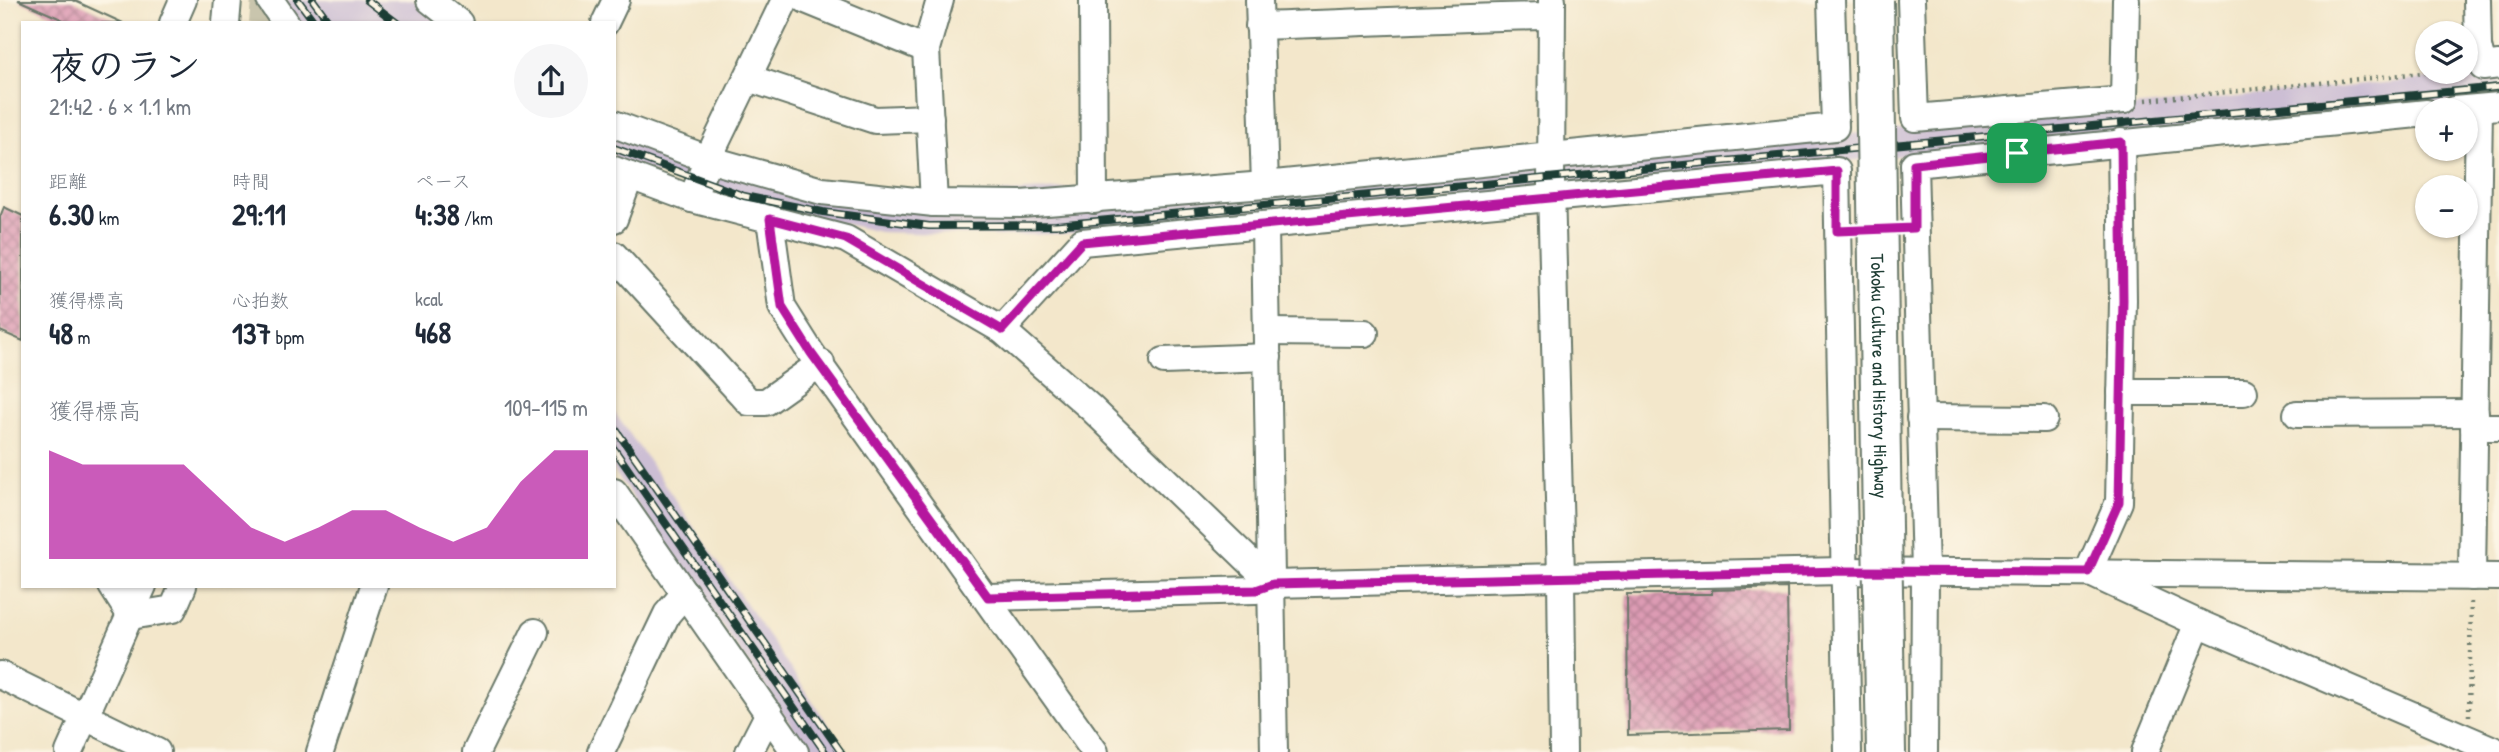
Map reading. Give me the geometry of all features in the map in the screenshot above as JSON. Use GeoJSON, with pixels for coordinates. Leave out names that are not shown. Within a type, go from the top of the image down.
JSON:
{"type":"FeatureCollection","features":[{"type":"Feature","properties":{"kind":"highway","name":"Tokoku Culture and History Highway"},"geometry":{"type":"LineString","coordinates":[[1874,0],[1886,752]]}},
{"type":"Feature","properties":{"kind":"street"},"geometry":{"type":"LineString","coordinates":[[174,21],[183,0]]}},
{"type":"Feature","properties":{"kind":"street"},"geometry":{"type":"LineString","coordinates":[[226,21],[228,0]]}},
{"type":"Feature","properties":{"kind":"street"},"geometry":{"type":"LineString","coordinates":[[270,0],[285,21]]}},
{"type":"Feature","properties":{"kind":"street"},"geometry":{"type":"LineString","coordinates":[[430,0],[456,21]]}},
{"type":"Feature","properties":{"kind":"street"},"geometry":{"type":"LineString","coordinates":[[606,21],[616,0]]}},
{"type":"Feature","properties":{"kind":"street"},"geometry":{"type":"LineString","coordinates":[[692,199],[708,159],[785,0]]}},
{"type":"Feature","properties":{"kind":"street"},"geometry":{"type":"LineString","coordinates":[[806,0],[926,48]]}},
{"type":"Feature","properties":{"kind":"street"},"geometry":{"type":"LineString","coordinates":[[934,203],[926,48],[940,0]]}},
{"type":"Feature","properties":{"kind":"street"},"geometry":{"type":"LineString","coordinates":[[1093,0],[1094,200]]}},
{"type":"Feature","properties":{"kind":"street"},"geometry":{"type":"LineString","coordinates":[[616,125],[708,159],[822,191],[934,203],[1094,200],[1835,127],[1832,0]]}},
{"type":"Feature","properties":{"kind":"street"},"geometry":{"type":"LineString","coordinates":[[1911,0],[1915,118],[2124,100],[2126,0]]}},
{"type":"Feature","properties":{"kind":"street"},"geometry":{"type":"LineString","coordinates":[[2477,0],[2477,32],[2483,67],[2499,65]]}},
{"type":"Feature","properties":{"kind":"street"},"geometry":{"type":"LineString","coordinates":[[1265,184],[1259,13],[1359,23],[1552,8],[1552,156],[1563,752]]}},
{"type":"Feature","properties":{"kind":"street"},"geometry":{"type":"LineString","coordinates":[[1833,68],[1913,65]]}},
{"type":"Feature","properties":{"kind":"street"},"geometry":{"type":"LineString","coordinates":[[748,78],[875,120],[930,118]]}},
{"type":"Feature","properties":{"kind":"street"},"geometry":{"type":"LineString","coordinates":[[2472,577],[2483,422],[2478,108]]}},
{"type":"Feature","properties":{"kind":"street"},"geometry":{"type":"LineString","coordinates":[[1924,752],[1926,572],[1914,164],[2415,114]]}},
{"type":"Feature","properties":{"kind":"street"},"geometry":{"type":"LineString","coordinates":[[2088,572],[2119,502],[2121,142]]}},
{"type":"Feature","properties":{"kind":"street"},"geometry":{"type":"LineString","coordinates":[[1002,330],[1082,242],[1265,227],[1837,171],[1848,752]]}},
{"type":"Feature","properties":{"kind":"street"},"geometry":{"type":"LineString","coordinates":[[616,208],[622,173],[692,199],[846,239],[1002,330],[1091,408],[1273,584]]}},
{"type":"Feature","properties":{"kind":"street"},"geometry":{"type":"LineString","coordinates":[[770,219],[782,307],[1095,752]]}},
{"type":"Feature","properties":{"kind":"street"},"geometry":{"type":"LineString","coordinates":[[1265,227],[1274,752]]}},
{"type":"Feature","properties":{"kind":"street"},"geometry":{"type":"LineString","coordinates":[[1837,231],[1914,228]]}},
{"type":"Feature","properties":{"kind":"street"},"geometry":{"type":"LineString","coordinates":[[616,257],[749,402],[766,402],[821,363]]}},
{"type":"Feature","properties":{"kind":"street"},"geometry":{"type":"LineString","coordinates":[[1164,360],[1365,333]]}},
{"type":"Feature","properties":{"kind":"street"},"geometry":{"type":"LineString","coordinates":[[2121,392],[2244,392]]}},
{"type":"Feature","properties":{"kind":"street"},"geometry":{"type":"LineString","coordinates":[[2297,414],[2483,422]]}},
{"type":"Feature","properties":{"kind":"street"},"geometry":{"type":"LineString","coordinates":[[1920,418],[2044,419]]}},
{"type":"Feature","properties":{"kind":"street"},"geometry":{"type":"LineString","coordinates":[[616,495],[795,752]]}},
{"type":"Feature","properties":{"kind":"street"},"geometry":{"type":"LineString","coordinates":[[988,597],[1256,590],[1273,584],[1843,571],[2499,577]]}},
{"type":"Feature","properties":{"kind":"street"},"geometry":{"type":"LineString","coordinates":[[2088,572],[2198,624],[2498,752]]}},
{"type":"Feature","properties":{"kind":"street"},"geometry":{"type":"LineString","coordinates":[[113,588],[131,616]]}},
{"type":"Feature","properties":{"kind":"street"},"geometry":{"type":"LineString","coordinates":[[69,752],[142,588]]}},
{"type":"Feature","properties":{"kind":"street"},"geometry":{"type":"LineString","coordinates":[[131,616],[173,609],[183,588]]}},
{"type":"Feature","properties":{"kind":"street"},"geometry":{"type":"LineString","coordinates":[[320,752],[373,588]]}},
{"type":"Feature","properties":{"kind":"street"},"geometry":{"type":"LineString","coordinates":[[606,750],[667,614],[685,593]]}},
{"type":"Feature","properties":{"kind":"street"},"geometry":{"type":"LineString","coordinates":[[2145,752],[2198,624]]}},
{"type":"Feature","properties":{"kind":"street"},"geometry":{"type":"LineString","coordinates":[[476,752],[535,632]]}},
{"type":"Feature","properties":{"kind":"street"},"geometry":{"type":"LineString","coordinates":[[0,676],[158,752]]}},
{"type":"Feature","properties":{"kind":"street"},"geometry":{"type":"LineString","coordinates":[[749,752],[769,713]]}},
{"type":"Feature","properties":{"kind":"path"},"geometry":{"type":"LineString","coordinates":[[2124,100],[2415,74]]}},
{"type":"Feature","properties":{"kind":"path"},"geometry":{"type":"LineString","coordinates":[[2463,738],[2469,726],[2472,577]]}},
{"type":"Feature","properties":{"kind":"shaded area"},"geometry":{"type":"Polygon","coordinates":[[[280,0],[413,0],[440,21],[296,21],[280,0]]]}},
{"type":"Feature","properties":{"kind":"shaded area"},"geometry":{"type":"Polygon","coordinates":[[[2499,72],[2499,98],[2415,98],[2415,106],[1557,189],[1558,162],[2415,80],[2415,84],[2478,84],[2478,74],[2499,72]]]}},
{"type":"Feature","properties":{"kind":"shaded area"},"geometry":{"type":"Polygon","coordinates":[[[616,133],[694,163],[688,183],[616,161],[616,133]]]}},
{"type":"Feature","properties":{"kind":"shaded area"},"geometry":{"type":"Polygon","coordinates":[[[1546,162],[1546,190],[1074,233],[1001,236],[880,232],[704,192],[707,170],[848,201],[1546,162]]]}},
{"type":"Feature","properties":{"kind":"shaded area"},"geometry":{"type":"Polygon","coordinates":[[[616,415],[847,752],[810,752],[616,474],[616,415]]]}},
{"type":"Feature","properties":{"kind":"building"},"geometry":{"type":"Polygon","coordinates":[[[18,0],[73,0],[119,21],[65,21],[18,0]]]}},
{"type":"Feature","properties":{"kind":"building"},"geometry":{"type":"Polygon","coordinates":[[[4,207],[21,215],[21,340],[0,331],[0,217],[4,207]]]}},
{"type":"Feature","properties":{"kind":"building"},"geometry":{"type":"Polygon","coordinates":[[[1787,588],[1789,730],[1628,735],[1627,594],[1712,594],[1712,590],[1787,588]]]}},
{"type":"Feature","properties":{"kind":"tunnel"},"geometry":{"type":"LineString","coordinates":[[262,21],[264,0]]}},
{"type":"Feature","properties":{"kind":"railway"},"geometry":{"type":"LineString","coordinates":[[298,0],[314,21]]}},
{"type":"Feature","properties":{"kind":"railway"},"geometry":{"type":"LineString","coordinates":[[313,0],[329,21]]}},
{"type":"Feature","properties":{"kind":"railway"},"geometry":{"type":"LineString","coordinates":[[367,0],[394,21]]}},
{"type":"Feature","properties":{"kind":"railway"},"geometry":{"type":"LineString","coordinates":[[616,149],[744,196],[823,212],[929,226],[1056,225],[2499,87]]}},
{"type":"Feature","properties":{"kind":"railway"},"geometry":{"type":"LineString","coordinates":[[616,430],[841,752]]}},
{"type":"Feature","properties":{"kind":"railway"},"geometry":{"type":"LineString","coordinates":[[616,452],[825,752]]}},
{"type":"Feature","properties":{"kind":"route"},"geometry":{"type":"LineString","coordinates":[[2121,142],[2123,300],[2119,502],[2088,572],[1843,571],[1273,584],[1256,590],[988,597],[821,363],[811,353],[782,307],[770,236],[770,219],[846,239],[1002,330],[1082,242],[1265,227],[1837,171],[1837,231],[1914,228],[1914,164],[2017,153],[2121,142]]}}]}
